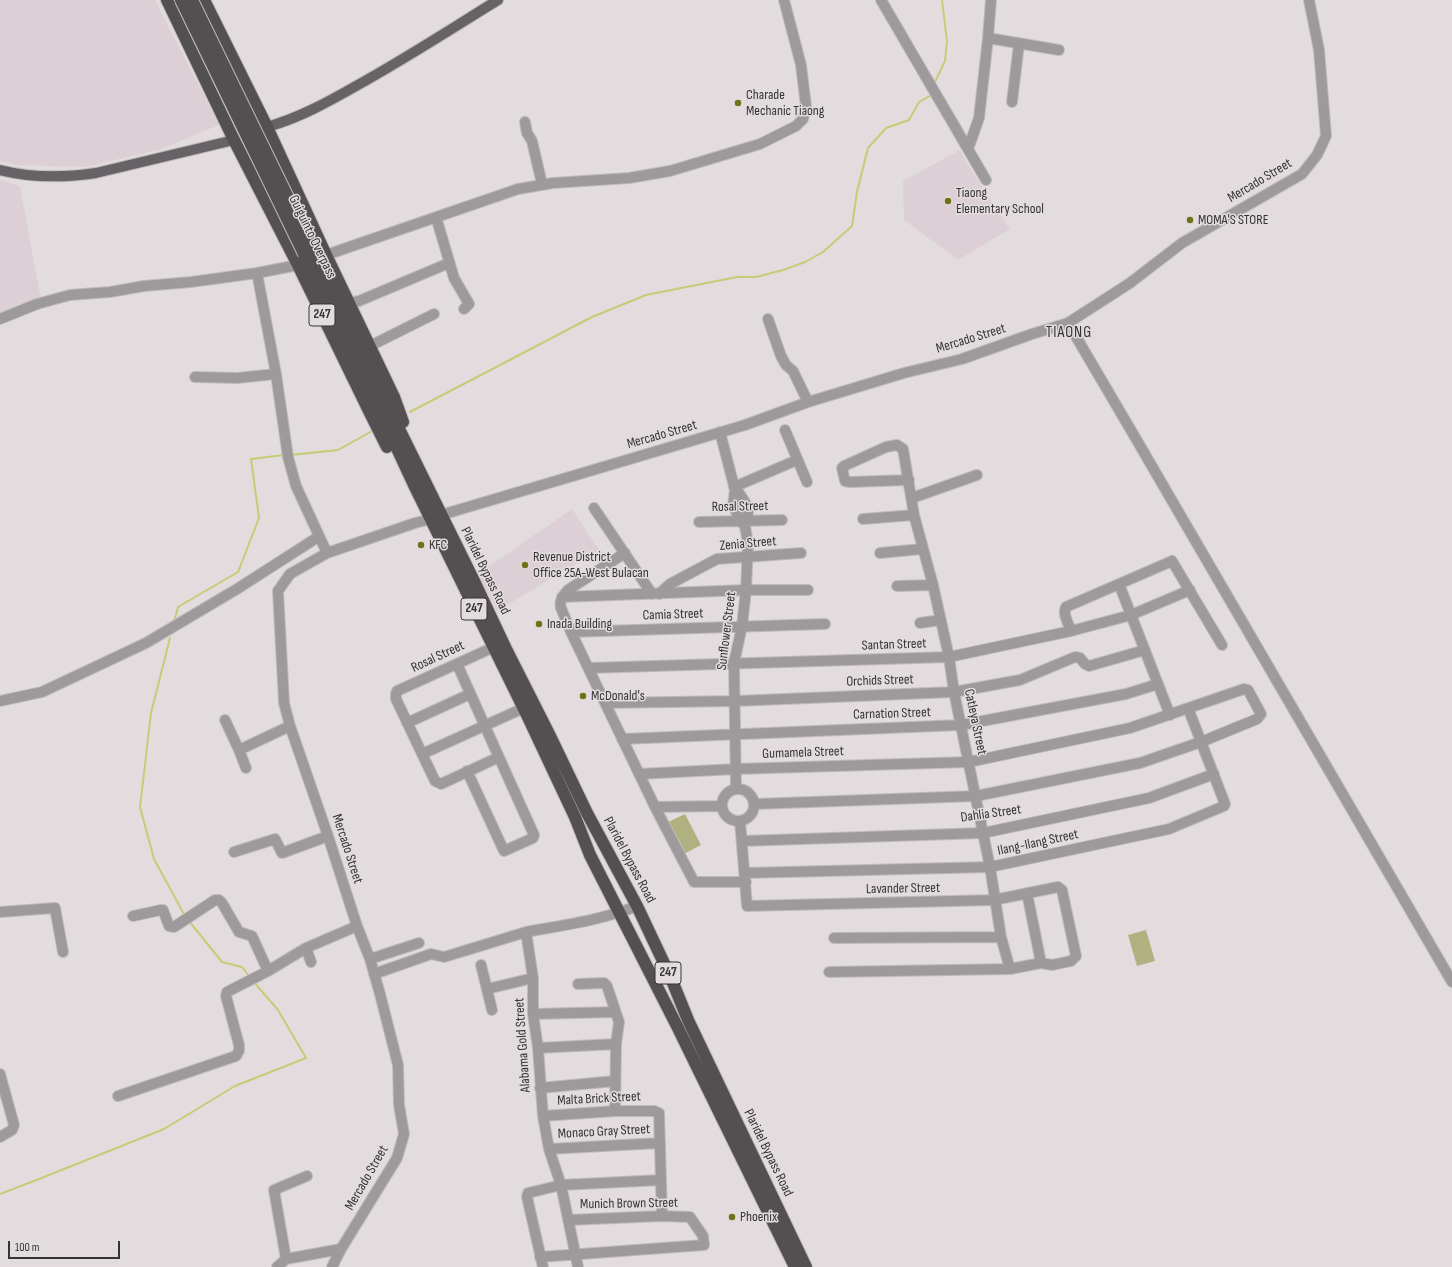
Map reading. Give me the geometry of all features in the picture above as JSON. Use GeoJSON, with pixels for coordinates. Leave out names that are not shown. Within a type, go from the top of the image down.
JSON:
{"type":"FeatureCollection","features":[{"type":"Feature","properties":{"kind":"highway"},"geometry":{"type":"LineString","coordinates":[[167,0],[234,140]]}},
{"type":"Feature","properties":{"kind":"highway","name":"Guiguinto Overpass"},"geometry":{"type":"LineString","coordinates":[[182,0],[308,251],[369,368],[419,470]]}},
{"type":"Feature","properties":{"kind":"highway","name":"Guiguinto Overpass"},"geometry":{"type":"LineString","coordinates":[[192,0],[415,487]]}},
{"type":"Feature","properties":{"kind":"highway"},"geometry":{"type":"LineString","coordinates":[[204,0],[267,127]]}},
{"type":"Feature","properties":{"kind":"highway","name":"247"},"geometry":{"type":"LineString","coordinates":[[267,127],[394,397],[419,470]]}},
{"type":"Feature","properties":{"kind":"highway","name":"247"},"geometry":{"type":"LineString","coordinates":[[234,140],[298,265],[372,418],[394,460],[415,487]]}},
{"type":"Feature","properties":{"kind":"highway","name":"Plaridel Bypass Road"},"geometry":{"type":"LineString","coordinates":[[419,470],[436,517],[494,647],[575,817],[590,855],[677,1026],[795,1267]]}},
{"type":"Feature","properties":{"kind":"highway","name":"Plaridel Bypass Road"},"geometry":{"type":"LineString","coordinates":[[415,487],[436,517],[507,651],[587,813],[637,906],[671,978],[688,1020],[806,1267]]}},
{"type":"Feature","properties":{"kind":"main road"},"geometry":{"type":"LineString","coordinates":[[267,127],[281,123],[318,107],[430,43],[498,0]]}},
{"type":"Feature","properties":{"kind":"main road"},"geometry":{"type":"LineString","coordinates":[[0,170],[33,177],[76,176],[96,173],[234,140]]}},
{"type":"Feature","properties":{"kind":"street"},"geometry":{"type":"LineString","coordinates":[[326,255],[518,189],[542,184],[629,178],[670,172],[760,144],[796,126],[803,119],[806,106],[801,65],[784,0]]}},
{"type":"Feature","properties":{"kind":"street"},"geometry":{"type":"LineString","coordinates":[[881,0],[986,180]]}},
{"type":"Feature","properties":{"kind":"street"},"geometry":{"type":"LineString","coordinates":[[968,149],[979,118],[991,0]]}},
{"type":"Feature","properties":{"kind":"street","name":"Mercado Street"},"geometry":{"type":"LineString","coordinates":[[332,1267],[341,1249],[397,1158],[404,1134],[398,1105],[398,1065],[370,959],[357,926],[290,726],[284,703],[278,592],[290,574],[327,554],[415,523],[745,425],[808,402],[904,373],[962,359],[1068,323],[1130,283],[1182,244],[1302,174],[1317,155],[1326,136],[1320,50],[1309,0]]}},
{"type":"Feature","properties":{"kind":"street"},"geometry":{"type":"LineString","coordinates":[[988,38],[1059,50]]}},
{"type":"Feature","properties":{"kind":"street"},"geometry":{"type":"LineString","coordinates":[[1012,102],[1019,44]]}},
{"type":"Feature","properties":{"kind":"street"},"geometry":{"type":"LineString","coordinates":[[525,122],[527,133],[532,141],[542,184]]}},
{"type":"Feature","properties":{"kind":"street"},"geometry":{"type":"LineString","coordinates":[[436,217],[454,278],[469,304],[464,309]]}},
{"type":"Feature","properties":{"kind":"street"},"geometry":{"type":"LineString","coordinates":[[349,303],[359,301],[449,263]]}},
{"type":"Feature","properties":{"kind":"street"},"geometry":{"type":"LineString","coordinates":[[0,319],[37,304],[70,295],[110,292],[144,286],[191,282],[257,273],[298,265]]}},
{"type":"Feature","properties":{"kind":"street"},"geometry":{"type":"LineString","coordinates":[[257,273],[276,374],[288,457],[296,486],[327,554]]}},
{"type":"Feature","properties":{"kind":"street"},"geometry":{"type":"LineString","coordinates":[[370,346],[434,314]]}},
{"type":"Feature","properties":{"kind":"street"},"geometry":{"type":"LineString","coordinates":[[768,319],[781,356],[786,365],[793,371],[808,402]]}},
{"type":"Feature","properties":{"kind":"street"},"geometry":{"type":"LineString","coordinates":[[1068,323],[1452,982]]}},
{"type":"Feature","properties":{"kind":"street"},"geometry":{"type":"LineString","coordinates":[[195,377],[237,378],[276,374]]}},
{"type":"Feature","properties":{"kind":"street"},"geometry":{"type":"LineString","coordinates":[[785,430],[807,482]]}},
{"type":"Feature","properties":{"kind":"street","name":"Sunflower Street"},"geometry":{"type":"LineString","coordinates":[[720,432],[734,488],[745,502],[748,512],[744,522],[748,544],[746,590],[742,626],[734,663],[736,701],[736,789]]}},
{"type":"Feature","properties":{"kind":"street","name":"Catleya Street"},"geometry":{"type":"LineString","coordinates":[[909,480],[850,482],[845,481],[842,468],[886,447],[897,445],[903,448],[909,480],[912,498],[914,515],[933,585],[949,657],[954,692],[990,868],[1001,937],[1010,969]]}},
{"type":"Feature","properties":{"kind":"street"},"geometry":{"type":"LineString","coordinates":[[734,488],[797,460]]}},
{"type":"Feature","properties":{"kind":"street"},"geometry":{"type":"LineString","coordinates":[[912,498],[977,475]]}},
{"type":"Feature","properties":{"kind":"street"},"geometry":{"type":"LineString","coordinates":[[594,508],[656,594]]}},
{"type":"Feature","properties":{"kind":"street"},"geometry":{"type":"LineString","coordinates":[[863,519],[914,515]]}},
{"type":"Feature","properties":{"kind":"street","name":"Rosal Street"},"geometry":{"type":"LineString","coordinates":[[699,522],[782,520]]}},
{"type":"Feature","properties":{"kind":"street"},"geometry":{"type":"LineString","coordinates":[[0,701],[42,692],[146,643],[237,589],[318,537]]}},
{"type":"Feature","properties":{"kind":"street"},"geometry":{"type":"LineString","coordinates":[[880,553],[922,549]]}},
{"type":"Feature","properties":{"kind":"street"},"geometry":{"type":"LineString","coordinates":[[625,553],[568,590],[562,597],[560,604],[571,632],[655,807],[722,806]]}},
{"type":"Feature","properties":{"kind":"street","name":"Zenia Street"},"geometry":{"type":"LineString","coordinates":[[656,594],[670,584],[717,559],[801,553]]}},
{"type":"Feature","properties":{"kind":"street"},"geometry":{"type":"LineString","coordinates":[[1071,631],[1064,612],[1066,607],[1172,561],[1222,645]]}},
{"type":"Feature","properties":{"kind":"street"},"geometry":{"type":"LineString","coordinates":[[1119,584],[1170,715]]}},
{"type":"Feature","properties":{"kind":"street"},"geometry":{"type":"LineString","coordinates":[[897,586],[933,585]]}},
{"type":"Feature","properties":{"kind":"street"},"geometry":{"type":"LineString","coordinates":[[562,597],[746,590],[808,590]]}},
{"type":"Feature","properties":{"kind":"street","name":"Santan Street"},"geometry":{"type":"LineString","coordinates":[[588,668],[949,657],[1071,631],[1131,615],[1190,590]]}},
{"type":"Feature","properties":{"kind":"street"},"geometry":{"type":"LineString","coordinates":[[920,622],[941,620]]}},
{"type":"Feature","properties":{"kind":"street","name":"Camia Street"},"geometry":{"type":"LineString","coordinates":[[571,632],[824,624]]}},
{"type":"Feature","properties":{"kind":"street","name":"Rosal Street"},"geometry":{"type":"LineString","coordinates":[[407,723],[396,699],[397,691],[494,647]]}},
{"type":"Feature","properties":{"kind":"street","name":"Orchids Street"},"geometry":{"type":"LineString","coordinates":[[605,703],[736,701],[954,692],[1020,680],[1075,657],[1080,658],[1089,666],[1145,650]]}},
{"type":"Feature","properties":{"kind":"street"},"geometry":{"type":"LineString","coordinates":[[457,664],[534,834],[533,838],[504,851],[468,771]]}},
{"type":"Feature","properties":{"kind":"street","name":"Carnation Street"},"geometry":{"type":"LineString","coordinates":[[622,739],[961,725],[1126,694],[1158,684]]}},
{"type":"Feature","properties":{"kind":"street","name":"Gumamela Street"},"geometry":{"type":"LineString","coordinates":[[639,774],[736,769],[969,762],[1130,728],[1244,689],[1248,690],[1261,714],[1258,719],[1201,742]]}},
{"type":"Feature","properties":{"kind":"street"},"geometry":{"type":"LineString","coordinates":[[470,694],[407,723],[435,781],[438,783],[441,784],[499,757]]}},
{"type":"Feature","properties":{"kind":"street","name":"Ilang-Ilang Street"},"geometry":{"type":"LineString","coordinates":[[655,807],[694,882],[745,877],[990,868],[1169,829],[1224,806],[1225,802],[1188,708]]}},
{"type":"Feature","properties":{"kind":"street"},"geometry":{"type":"LineString","coordinates":[[422,754],[524,709]]}},
{"type":"Feature","properties":{"kind":"street"},"geometry":{"type":"LineString","coordinates":[[225,720],[246,768]]}},
{"type":"Feature","properties":{"kind":"street"},"geometry":{"type":"LineString","coordinates":[[239,750],[290,726]]}},
{"type":"Feature","properties":{"kind":"street"},"geometry":{"type":"LineString","coordinates":[[755,804],[976,796],[1140,763],[1201,742]]}},
{"type":"Feature","properties":{"kind":"street","name":"Dahlia Street"},"geometry":{"type":"LineString","coordinates":[[742,841],[983,832],[1149,798],[1214,774]]}},
{"type":"Feature","properties":{"kind":"street"},"geometry":{"type":"LineString","coordinates":[[742,789],[751,794],[755,804],[749,817],[740,821],[734,821],[725,816],[722,801],[727,792],[742,789]]}},
{"type":"Feature","properties":{"kind":"street"},"geometry":{"type":"LineString","coordinates":[[740,821],[745,877]]}},
{"type":"Feature","properties":{"kind":"street"},"geometry":{"type":"LineString","coordinates":[[234,852],[275,839],[282,853],[328,836]]}},
{"type":"Feature","properties":{"kind":"street","name":"Lavander Street"},"geometry":{"type":"LineString","coordinates":[[745,877],[747,906],[994,900],[1058,887],[1062,890],[1076,956],[1071,961],[1052,964],[1041,963]]}},
{"type":"Feature","properties":{"kind":"street"},"geometry":{"type":"LineString","coordinates":[[829,972],[1010,969],[1041,963],[1027,893]]}},
{"type":"Feature","properties":{"kind":"street"},"geometry":{"type":"LineString","coordinates":[[133,916],[162,910],[169,926],[174,927],[215,900],[219,900],[239,932],[252,936],[268,971]]}},
{"type":"Feature","properties":{"kind":"street"},"geometry":{"type":"LineString","coordinates":[[374,974],[431,954],[444,957],[526,932],[599,918],[619,913],[637,906]]}},
{"type":"Feature","properties":{"kind":"street"},"geometry":{"type":"LineString","coordinates":[[0,912],[56,908],[63,952]]}},
{"type":"Feature","properties":{"kind":"street"},"geometry":{"type":"LineString","coordinates":[[118,1096],[236,1056],[239,1051],[239,1044],[226,996],[227,992],[268,971],[306,948],[357,926]]}},
{"type":"Feature","properties":{"kind":"street","name":"Alabama Gold Street"},"geometry":{"type":"LineString","coordinates":[[526,932],[533,978],[533,1014],[538,1048],[543,1116],[549,1149],[561,1185],[578,1267]]}},
{"type":"Feature","properties":{"kind":"street"},"geometry":{"type":"LineString","coordinates":[[834,938],[1001,937]]}},
{"type":"Feature","properties":{"kind":"street"},"geometry":{"type":"LineString","coordinates":[[370,959],[419,943]]}},
{"type":"Feature","properties":{"kind":"street"},"geometry":{"type":"LineString","coordinates":[[306,948],[311,962]]}},
{"type":"Feature","properties":{"kind":"street"},"geometry":{"type":"LineString","coordinates":[[481,965],[492,1010]]}},
{"type":"Feature","properties":{"kind":"street"},"geometry":{"type":"LineString","coordinates":[[487,990],[533,978]]}},
{"type":"Feature","properties":{"kind":"street"},"geometry":{"type":"LineString","coordinates":[[578,984],[604,983],[607,986],[619,1022],[616,1044],[615,1111]]}},
{"type":"Feature","properties":{"kind":"street"},"geometry":{"type":"LineString","coordinates":[[533,1014],[615,1012]]}},
{"type":"Feature","properties":{"kind":"street"},"geometry":{"type":"LineString","coordinates":[[538,1048],[616,1044]]}},
{"type":"Feature","properties":{"kind":"street"},"geometry":{"type":"LineString","coordinates":[[0,1074],[14,1126],[12,1130],[0,1137]]}},
{"type":"Feature","properties":{"kind":"street"},"geometry":{"type":"LineString","coordinates":[[540,1088],[615,1081]]}},
{"type":"Feature","properties":{"kind":"street","name":"Malta Brick Street"},"geometry":{"type":"LineString","coordinates":[[543,1116],[615,1111],[657,1111],[659,1113],[660,1143]]}},
{"type":"Feature","properties":{"kind":"street"},"geometry":{"type":"LineString","coordinates":[[660,1143],[662,1216]]}},
{"type":"Feature","properties":{"kind":"street","name":"Monaco Gray Street"},"geometry":{"type":"LineString","coordinates":[[549,1149],[660,1143]]}},
{"type":"Feature","properties":{"kind":"street"},"geometry":{"type":"LineString","coordinates":[[286,1259],[274,1190],[307,1176]]}},
{"type":"Feature","properties":{"kind":"street"},"geometry":{"type":"LineString","coordinates":[[575,1254],[542,1262],[527,1197],[528,1193],[561,1185],[661,1180]]}},
{"type":"Feature","properties":{"kind":"street","name":"Munich Brown Street"},"geometry":{"type":"LineString","coordinates":[[568,1220],[662,1216],[690,1217],[703,1236],[704,1245],[575,1254]]}},
{"type":"Feature","properties":{"kind":"street"},"geometry":{"type":"LineString","coordinates":[[277,1267],[286,1259],[341,1249]]}},
{"type":"Feature","properties":{"kind":"shaded area"},"geometry":{"type":"Polygon","coordinates":[[[0,0],[155,0],[219,125],[161,149],[86,167],[15,165],[0,161],[0,0]]]}},
{"type":"Feature","properties":{"kind":"shaded area","name":"Tiaong Elementary School"},"geometry":{"type":"Polygon","coordinates":[[[960,150],[968,165],[1010,229],[958,260],[904,220],[903,181],[960,150]]]}},
{"type":"Feature","properties":{"kind":"shaded area"},"geometry":{"type":"Polygon","coordinates":[[[0,180],[20,186],[41,300],[0,315],[0,180]]]}},
{"type":"Feature","properties":{"kind":"shaded area"},"geometry":{"type":"Polygon","coordinates":[[[572,509],[599,550],[497,611],[478,574],[572,509]]]}},
{"type":"Feature","properties":{"kind":"green space"},"geometry":{"type":"Polygon","coordinates":[[[685,814],[701,845],[684,854],[668,822],[685,814]]]}},
{"type":"Feature","properties":{"kind":"green space"},"geometry":{"type":"Polygon","coordinates":[[[1146,930],[1155,961],[1137,966],[1128,935],[1146,930]]]}},
{"type":"Feature","properties":{"kind":"waterway"},"geometry":{"type":"LineString","coordinates":[[934,84],[945,61],[947,41],[942,0]]}},
{"type":"Feature","properties":{"kind":"waterway"},"geometry":{"type":"LineString","coordinates":[[410,412],[592,317],[646,295],[737,277],[756,277],[783,270],[805,262],[823,252],[852,226],[857,192],[868,148],[886,128],[909,120],[919,102],[933,94]]}},
{"type":"Feature","properties":{"kind":"waterway"},"geometry":{"type":"LineString","coordinates":[[290,455],[338,450],[374,430]]}},
{"type":"Feature","properties":{"kind":"waterway"},"geometry":{"type":"LineString","coordinates":[[174,622],[178,607],[238,572],[259,518],[251,459],[284,455]]}},
{"type":"Feature","properties":{"kind":"waterway"},"geometry":{"type":"LineString","coordinates":[[170,638],[151,713],[140,807],[154,859],[185,916]]}},
{"type":"Feature","properties":{"kind":"waterway"},"geometry":{"type":"LineString","coordinates":[[189,921],[222,962],[242,967],[249,976]]}},
{"type":"Feature","properties":{"kind":"waterway"},"geometry":{"type":"LineString","coordinates":[[0,1194],[164,1129],[235,1086],[306,1058],[278,1010],[253,981]]}},
{"type":"Feature","properties":{"kind":"place","name":"Charade Mechanic Tiaong"},"geometry":{"type":"Point","coordinates":[738,103]}},
{"type":"Feature","properties":{"kind":"place","name":"Tiaong Elementary School"},"geometry":{"type":"Point","coordinates":[948,201]}},
{"type":"Feature","properties":{"kind":"place","name":"MOMA'S STORE"},"geometry":{"type":"Point","coordinates":[1190,220]}},
{"type":"Feature","properties":{"kind":"place","name":"KFC"},"geometry":{"type":"Point","coordinates":[421,545]}},
{"type":"Feature","properties":{"kind":"place","name":"Revenue District Office 25A-West Bulacan"},"geometry":{"type":"Point","coordinates":[525,565]}},
{"type":"Feature","properties":{"kind":"place","name":"Inada Building"},"geometry":{"type":"Point","coordinates":[539,624]}},
{"type":"Feature","properties":{"kind":"place","name":"McDonald's"},"geometry":{"type":"Point","coordinates":[583,696]}},
{"type":"Feature","properties":{"kind":"place","name":"Phoenix"},"geometry":{"type":"Point","coordinates":[732,1217]}},
{"type":"Feature","properties":{"kind":"district","name":"TIAONG"},"geometry":{"type":"Point","coordinates":[1069,333]}}]}
